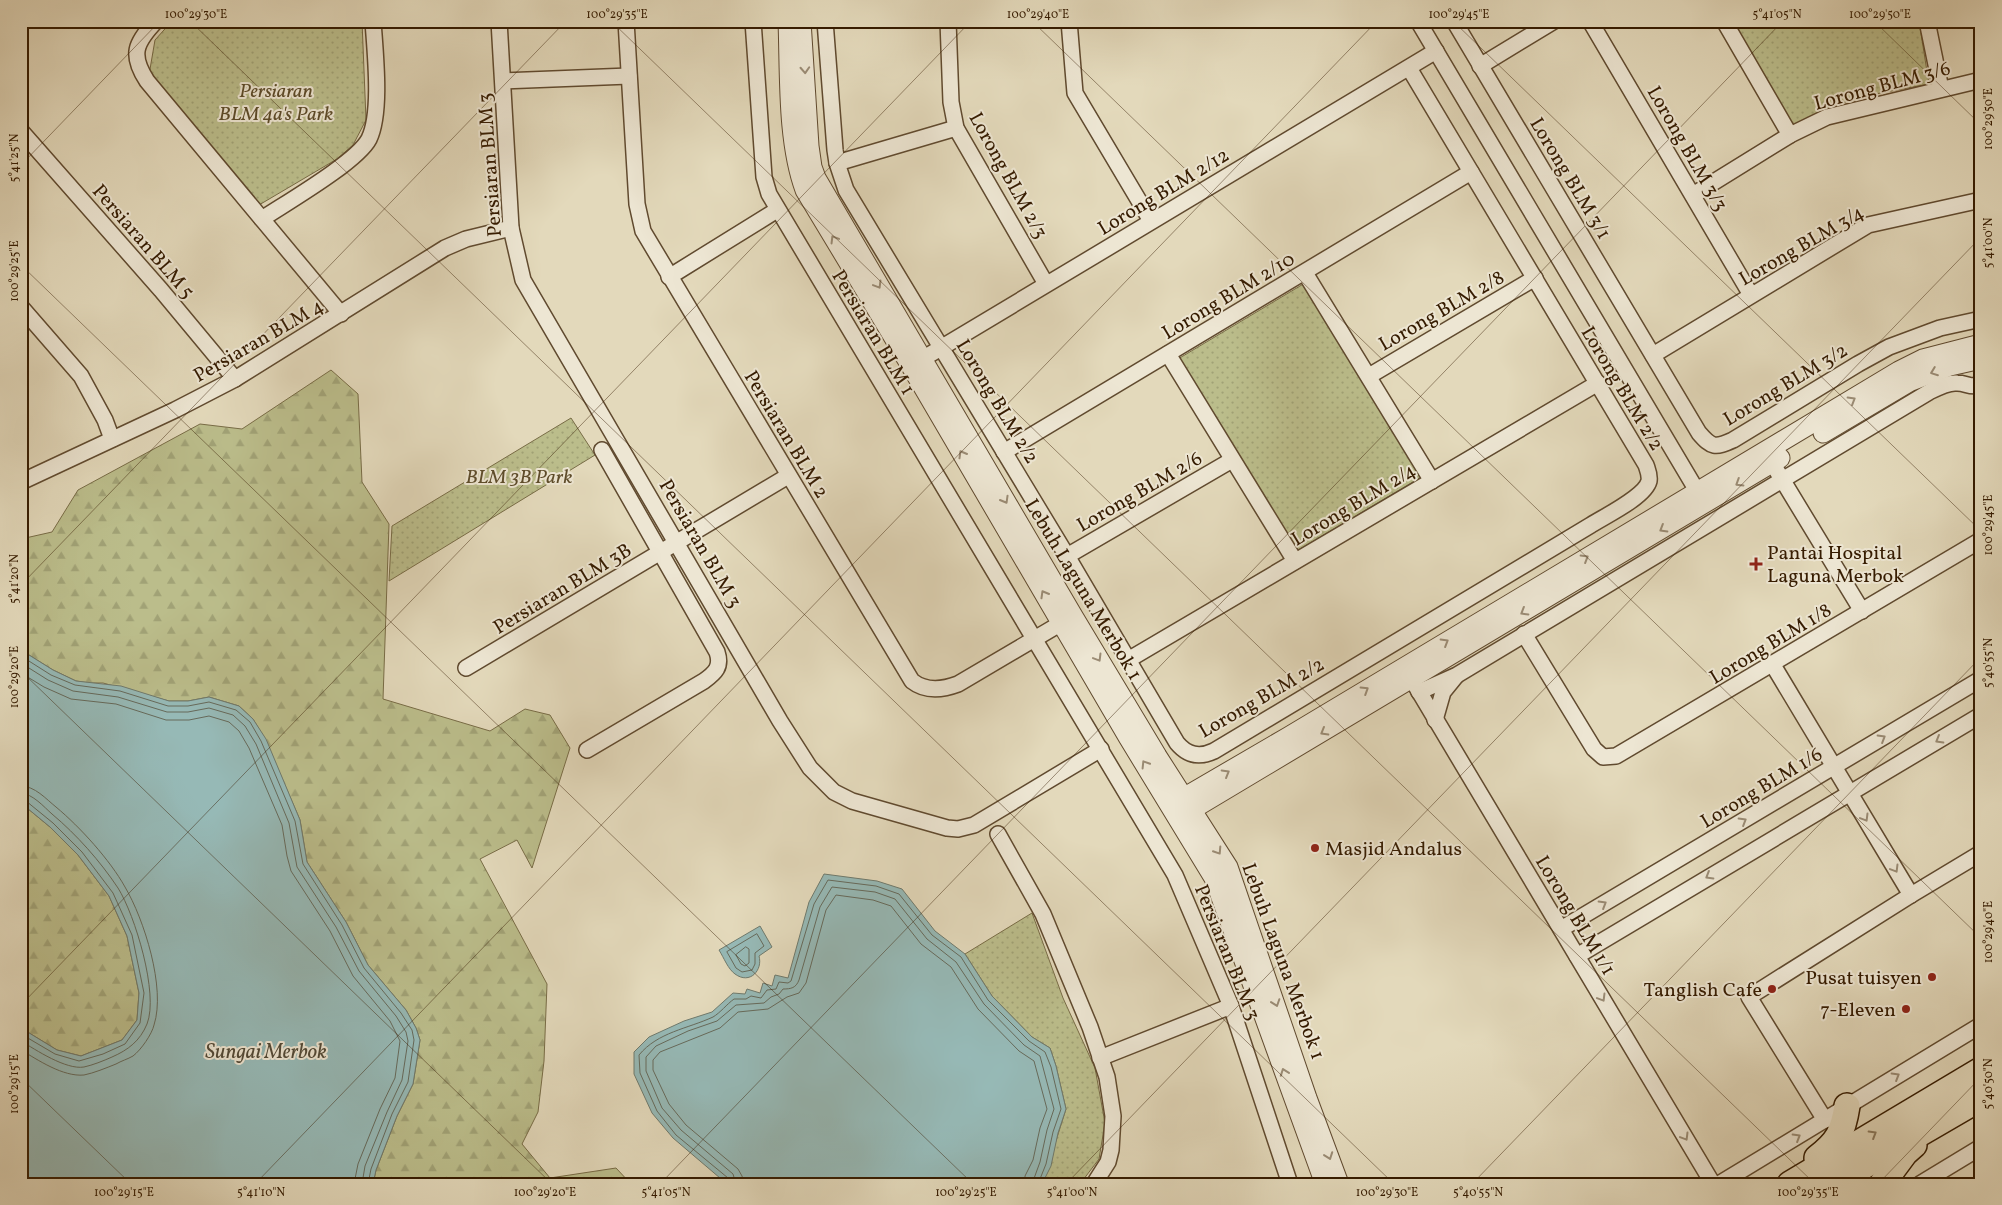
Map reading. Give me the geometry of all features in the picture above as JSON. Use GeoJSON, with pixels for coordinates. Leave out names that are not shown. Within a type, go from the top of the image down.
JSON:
{"type":"FeatureCollection","features":[{"type":"Feature","properties":{"kind":"highway"},"geometry":{"type":"LineString","coordinates":[[1796,1180],[1981,1070]]}},
{"type":"Feature","properties":{"kind":"highway"},"geometry":{"type":"LineString","coordinates":[[1834,1184],[1981,1098]]}},
{"type":"Feature","properties":{"kind":"highway"},"geometry":{"type":"LineString","coordinates":[[1796,1180],[1811,1163],[1834,1145],[1844,1124],[1847,1106]]}},
{"type":"Feature","properties":{"kind":"highway"},"geometry":{"type":"LineString","coordinates":[[1882,1184],[1905,1154],[1936,1125]]}},
{"type":"Feature","properties":{"kind":"street"},"geometry":{"type":"LineString","coordinates":[[156,21],[140,40],[136,58],[139,69],[341,314]]}},
{"type":"Feature","properties":{"kind":"street"},"geometry":{"type":"LineString","coordinates":[[262,219],[340,167],[364,147],[369,139],[376,114],[373,21]]}},
{"type":"Feature","properties":{"kind":"street","name":"Persiaran BLM 3"},"geometry":{"type":"LineString","coordinates":[[499,21],[511,228],[523,280],[801,754],[820,779],[843,797],[947,828],[966,828],[1101,748]]}},
{"type":"Feature","properties":{"kind":"street","name":"Persiaran BLM 2"},"geometry":{"type":"LineString","coordinates":[[626,21],[639,219],[643,230],[908,675],[918,685],[926,688],[940,689],[958,684],[1068,620]]}},
{"type":"Feature","properties":{"kind":"street","name":"Persiaran BLM 1"},"geometry":{"type":"LineString","coordinates":[[753,21],[766,186],[777,210],[1035,639]]}},
{"type":"Feature","properties":{"kind":"street","name":"Lebuh Laguna Merbok 1"},"geometry":{"type":"LineString","coordinates":[[788,21],[794,146],[800,176],[812,203],[916,362]]}},
{"type":"Feature","properties":{"kind":"street","name":"Lebuh Laguna Merbok 1"},"geometry":{"type":"LineString","coordinates":[[801,21],[812,167],[824,193],[916,362],[1181,808],[1218,887],[1325,1184]]}},
{"type":"Feature","properties":{"kind":"street","name":"Lorong BLM 2/2"},"geometry":{"type":"LineString","coordinates":[[825,21],[837,164],[846,190],[1182,749],[1193,755],[1200,756],[1214,751],[1638,495],[1649,482],[1649,474],[1598,383],[1409,68]]}},
{"type":"Feature","properties":{"kind":"street","name":"Lorong BLM 2/3"},"geometry":{"type":"LineString","coordinates":[[948,21],[951,102],[956,128],[1046,284]]}},
{"type":"Feature","properties":{"kind":"street"},"geometry":{"type":"LineString","coordinates":[[1070,21],[1075,93],[1151,221]]}},
{"type":"Feature","properties":{"kind":"street"},"geometry":{"type":"LineString","coordinates":[[1418,21],[1701,497]]}},
{"type":"Feature","properties":{"kind":"street","name":"Lorong BLM 3/1"},"geometry":{"type":"LineString","coordinates":[[1454,21],[1653,355]]}},
{"type":"Feature","properties":{"kind":"street"},"geometry":{"type":"LineString","coordinates":[[1480,66],[1554,21]]}},
{"type":"Feature","properties":{"kind":"street","name":"Lorong BLM 3/3"},"geometry":{"type":"LineString","coordinates":[[1590,21],[1752,296]]}},
{"type":"Feature","properties":{"kind":"street"},"geometry":{"type":"LineString","coordinates":[[1724,21],[1790,136]]}},
{"type":"Feature","properties":{"kind":"street"},"geometry":{"type":"LineString","coordinates":[[1927,21],[1942,89]]}},
{"type":"Feature","properties":{"kind":"street","name":"Lorong BLM 2/12"},"geometry":{"type":"LineString","coordinates":[[916,362],[1436,51]]}},
{"type":"Feature","properties":{"kind":"street"},"geometry":{"type":"LineString","coordinates":[[503,81],[629,76]]}},
{"type":"Feature","properties":{"kind":"street","name":"Lorong BLM 3/6"},"geometry":{"type":"LineString","coordinates":[[1693,195],[1790,136],[1827,117],[1981,80]]}},
{"type":"Feature","properties":{"kind":"street"},"geometry":{"type":"LineString","coordinates":[[837,164],[956,128]]}},
{"type":"Feature","properties":{"kind":"street","name":"Persiaran BLM 5"},"geometry":{"type":"LineString","coordinates":[[21,131],[161,290],[235,379]]}},
{"type":"Feature","properties":{"kind":"street","name":"Lorong BLM 2/10"},"geometry":{"type":"LineString","coordinates":[[1004,452],[1471,172]]}},
{"type":"Feature","properties":{"kind":"street","name":"Lorong BLM 3/4"},"geometry":{"type":"LineString","coordinates":[[1653,355],[1868,225],[1981,200]]}},
{"type":"Feature","properties":{"kind":"street"},"geometry":{"type":"LineString","coordinates":[[670,277],[777,210]]}},
{"type":"Feature","properties":{"kind":"street","name":"Persiaran BLM 4"},"geometry":{"type":"LineString","coordinates":[[21,482],[235,379],[445,248],[466,239],[511,228]]}},
{"type":"Feature","properties":{"kind":"street"},"geometry":{"type":"LineString","coordinates":[[1305,273],[1432,481]]}},
{"type":"Feature","properties":{"kind":"street","name":"Lorong BLM 2/8"},"geometry":{"type":"LineString","coordinates":[[1369,376],[1535,278]]}},
{"type":"Feature","properties":{"kind":"street"},"geometry":{"type":"LineString","coordinates":[[24,316],[81,376],[105,420],[112,439]]}},
{"type":"Feature","properties":{"kind":"street","name":"Lorong BLM 3/2"},"geometry":{"type":"LineString","coordinates":[[1653,355],[1699,433],[1710,444],[1721,446],[1889,347],[1940,328],[1981,319]]}},
{"type":"Feature","properties":{"kind":"street"},"geometry":{"type":"LineString","coordinates":[[1769,457],[1899,371],[1923,359],[1981,344]]}},
{"type":"Feature","properties":{"kind":"street"},"geometry":{"type":"LineString","coordinates":[[1168,354],[1295,561]]}},
{"type":"Feature","properties":{"kind":"street"},"geometry":{"type":"LineString","coordinates":[[1181,808],[1288,737],[1411,679],[1701,497],[1769,457],[1909,382],[1950,366],[1981,359]]}},
{"type":"Feature","properties":{"kind":"street","name":"Lorong BLM 2/4"},"geometry":{"type":"LineString","coordinates":[[1128,660],[1598,383]]}},
{"type":"Feature","properties":{"kind":"street"},"geometry":{"type":"LineString","coordinates":[[1435,720],[1443,692],[1457,675],[1524,634],[1929,392],[1953,383],[1959,383],[1978,390]]}},
{"type":"Feature","properties":{"kind":"street"},"geometry":{"type":"LineString","coordinates":[[587,750],[704,681],[717,670],[720,664],[717,652],[602,450]]}},
{"type":"Feature","properties":{"kind":"street"},"geometry":{"type":"LineString","coordinates":[[1769,457],[1862,611]]}},
{"type":"Feature","properties":{"kind":"street","name":"Lorong BLM 2/6"},"geometry":{"type":"LineString","coordinates":[[1067,556],[1232,460]]}},
{"type":"Feature","properties":{"kind":"street","name":"Persiaran BLM 3B"},"geometry":{"type":"LineString","coordinates":[[466,668],[788,476]]}},
{"type":"Feature","properties":{"kind":"street","name":"Lorong BLM 1/8"},"geometry":{"type":"LineString","coordinates":[[1524,634],[1594,749],[1603,757],[1616,756],[1773,665],[1981,540]]}},
{"type":"Feature","properties":{"kind":"street","name":"Persiaran BLM 3"},"geometry":{"type":"LineString","coordinates":[[1035,639],[1175,874],[1231,1006],[1290,1184]]}},
{"type":"Feature","properties":{"kind":"street"},"geometry":{"type":"LineString","coordinates":[[1773,665],[1911,894]]}},
{"type":"Feature","properties":{"kind":"street"},"geometry":{"type":"LineString","coordinates":[[1411,679],[1457,675]]}},
{"type":"Feature","properties":{"kind":"street","name":"Lorong BLM 1/1"},"geometry":{"type":"LineString","coordinates":[[1411,679],[1714,1184]]}},
{"type":"Feature","properties":{"kind":"street","name":"Lorong BLM 1/6"},"geometry":{"type":"LineString","coordinates":[[1561,929],[1981,679]]}},
{"type":"Feature","properties":{"kind":"street"},"geometry":{"type":"LineString","coordinates":[[1577,956],[1981,715]]}},
{"type":"Feature","properties":{"kind":"street","name":"Lebuh Laguna Merbok 1"},"geometry":{"type":"LineString","coordinates":[[1181,808],[1222,858],[1233,880],[1307,1098],[1339,1184]]}},
{"type":"Feature","properties":{"kind":"street"},"geometry":{"type":"LineString","coordinates":[[998,834],[1043,914],[1090,1027],[1111,1098],[1113,1131],[1108,1162],[1094,1184]]}},
{"type":"Feature","properties":{"kind":"street"},"geometry":{"type":"LineString","coordinates":[[1825,1120],[1749,997],[1911,894],[1981,853]]}},
{"type":"Feature","properties":{"kind":"street"},"geometry":{"type":"LineString","coordinates":[[1100,1058],[1231,1006]]}},
{"type":"Feature","properties":{"kind":"street"},"geometry":{"type":"LineString","coordinates":[[1720,1184],[1981,1025]]}},
{"type":"Feature","properties":{"kind":"street"},"geometry":{"type":"LineString","coordinates":[[1920,1184],[1981,1148]]}},
{"type":"Feature","properties":{"kind":"green space","name":"Persiaran BLM 4a's Park"},"geometry":{"type":"Polygon","coordinates":[[[172,21],[362,21],[366,120],[353,145],[337,159],[259,205],[149,75],[155,40],[172,21]]]}},
{"type":"Feature","properties":{"kind":"green space"},"geometry":{"type":"Polygon","coordinates":[[[1733,21],[1919,21],[1929,84],[1854,98],[1793,126],[1733,21]]]}},
{"type":"Feature","properties":{"kind":"green space"},"geometry":{"type":"Polygon","coordinates":[[[1305,283],[1423,476],[1295,552],[1178,359],[1305,283]]]}},
{"type":"Feature","properties":{"kind":"green space"},"geometry":{"type":"Polygon","coordinates":[[[331,370],[358,394],[362,482],[389,524],[383,699],[490,731],[525,709],[550,715],[570,748],[532,868],[517,840],[480,859],[547,984],[544,1061],[538,1112],[522,1144],[550,1178],[616,1168],[631,1184],[373,1184],[376,1170],[397,1116],[413,1084],[420,1040],[406,1010],[368,965],[346,922],[307,862],[300,820],[265,739],[253,719],[239,706],[209,697],[188,701],[169,701],[103,683],[76,681],[53,670],[21,650],[21,539],[52,532],[78,490],[200,424],[242,429],[331,370]]]}},
{"type":"Feature","properties":{"kind":"green space","name":"BLM 3B Park"},"geometry":{"type":"Polygon","coordinates":[[[571,418],[595,455],[389,581],[392,526],[571,418]]]}},
{"type":"Feature","properties":{"kind":"green space"},"geometry":{"type":"Polygon","coordinates":[[[21,803],[50,827],[78,855],[109,896],[127,936],[139,993],[137,1020],[122,1040],[81,1056],[57,1050],[21,1028],[21,803]]]}},
{"type":"Feature","properties":{"kind":"green space"},"geometry":{"type":"Polygon","coordinates":[[[1032,913],[1063,998],[1095,1068],[1105,1123],[1099,1159],[1080,1184],[1041,1184],[1066,1109],[1056,1066],[1050,1048],[1032,1037],[992,996],[965,954],[1032,913]]]}},
{"type":"Feature","properties":{"kind":"water","name":"Sungai Merbok"},"geometry":{"type":"Polygon","coordinates":[[[21,650],[53,670],[76,681],[121,686],[169,701],[188,701],[209,697],[239,706],[253,719],[266,739],[300,820],[307,862],[346,922],[368,965],[406,1010],[420,1040],[413,1084],[397,1116],[376,1170],[373,1184],[21,1184],[21,1028],[57,1050],[81,1056],[122,1040],[137,1020],[139,993],[127,936],[109,896],[78,855],[50,827],[21,803],[21,650]]]}},
{"type":"Feature","properties":{"kind":"water"},"geometry":{"type":"Polygon","coordinates":[[[824,874],[877,881],[902,889],[935,931],[965,954],[992,996],[1032,1037],[1050,1048],[1066,1109],[1058,1133],[1051,1166],[1043,1182],[727,1184],[673,1138],[652,1113],[634,1074],[634,1052],[649,1037],[684,1021],[712,1012],[733,993],[745,994],[747,989],[760,993],[763,983],[772,986],[775,975],[788,978],[809,902],[824,874]]]}},
{"type":"Feature","properties":{"kind":"water"},"geometry":{"type":"Polygon","coordinates":[[[760,926],[772,947],[759,956],[759,966],[754,974],[746,978],[741,977],[730,969],[719,950],[760,926]]]}},
{"type":"Feature","properties":{"kind":"place","name":"Pantai Hospital Laguna Merbok"},"geometry":{"type":"Point","coordinates":[1756,564]}},
{"type":"Feature","properties":{"kind":"place","name":"Masjid Andalus"},"geometry":{"type":"Point","coordinates":[1315,848]}},
{"type":"Feature","properties":{"kind":"place","name":"Pusat tuisyen"},"geometry":{"type":"Point","coordinates":[1932,977]}},
{"type":"Feature","properties":{"kind":"place","name":"Tanglish Cafe"},"geometry":{"type":"Point","coordinates":[1772,989]}},
{"type":"Feature","properties":{"kind":"place","name":"7-Eleven"},"geometry":{"type":"Point","coordinates":[1906,1009]}}]}
